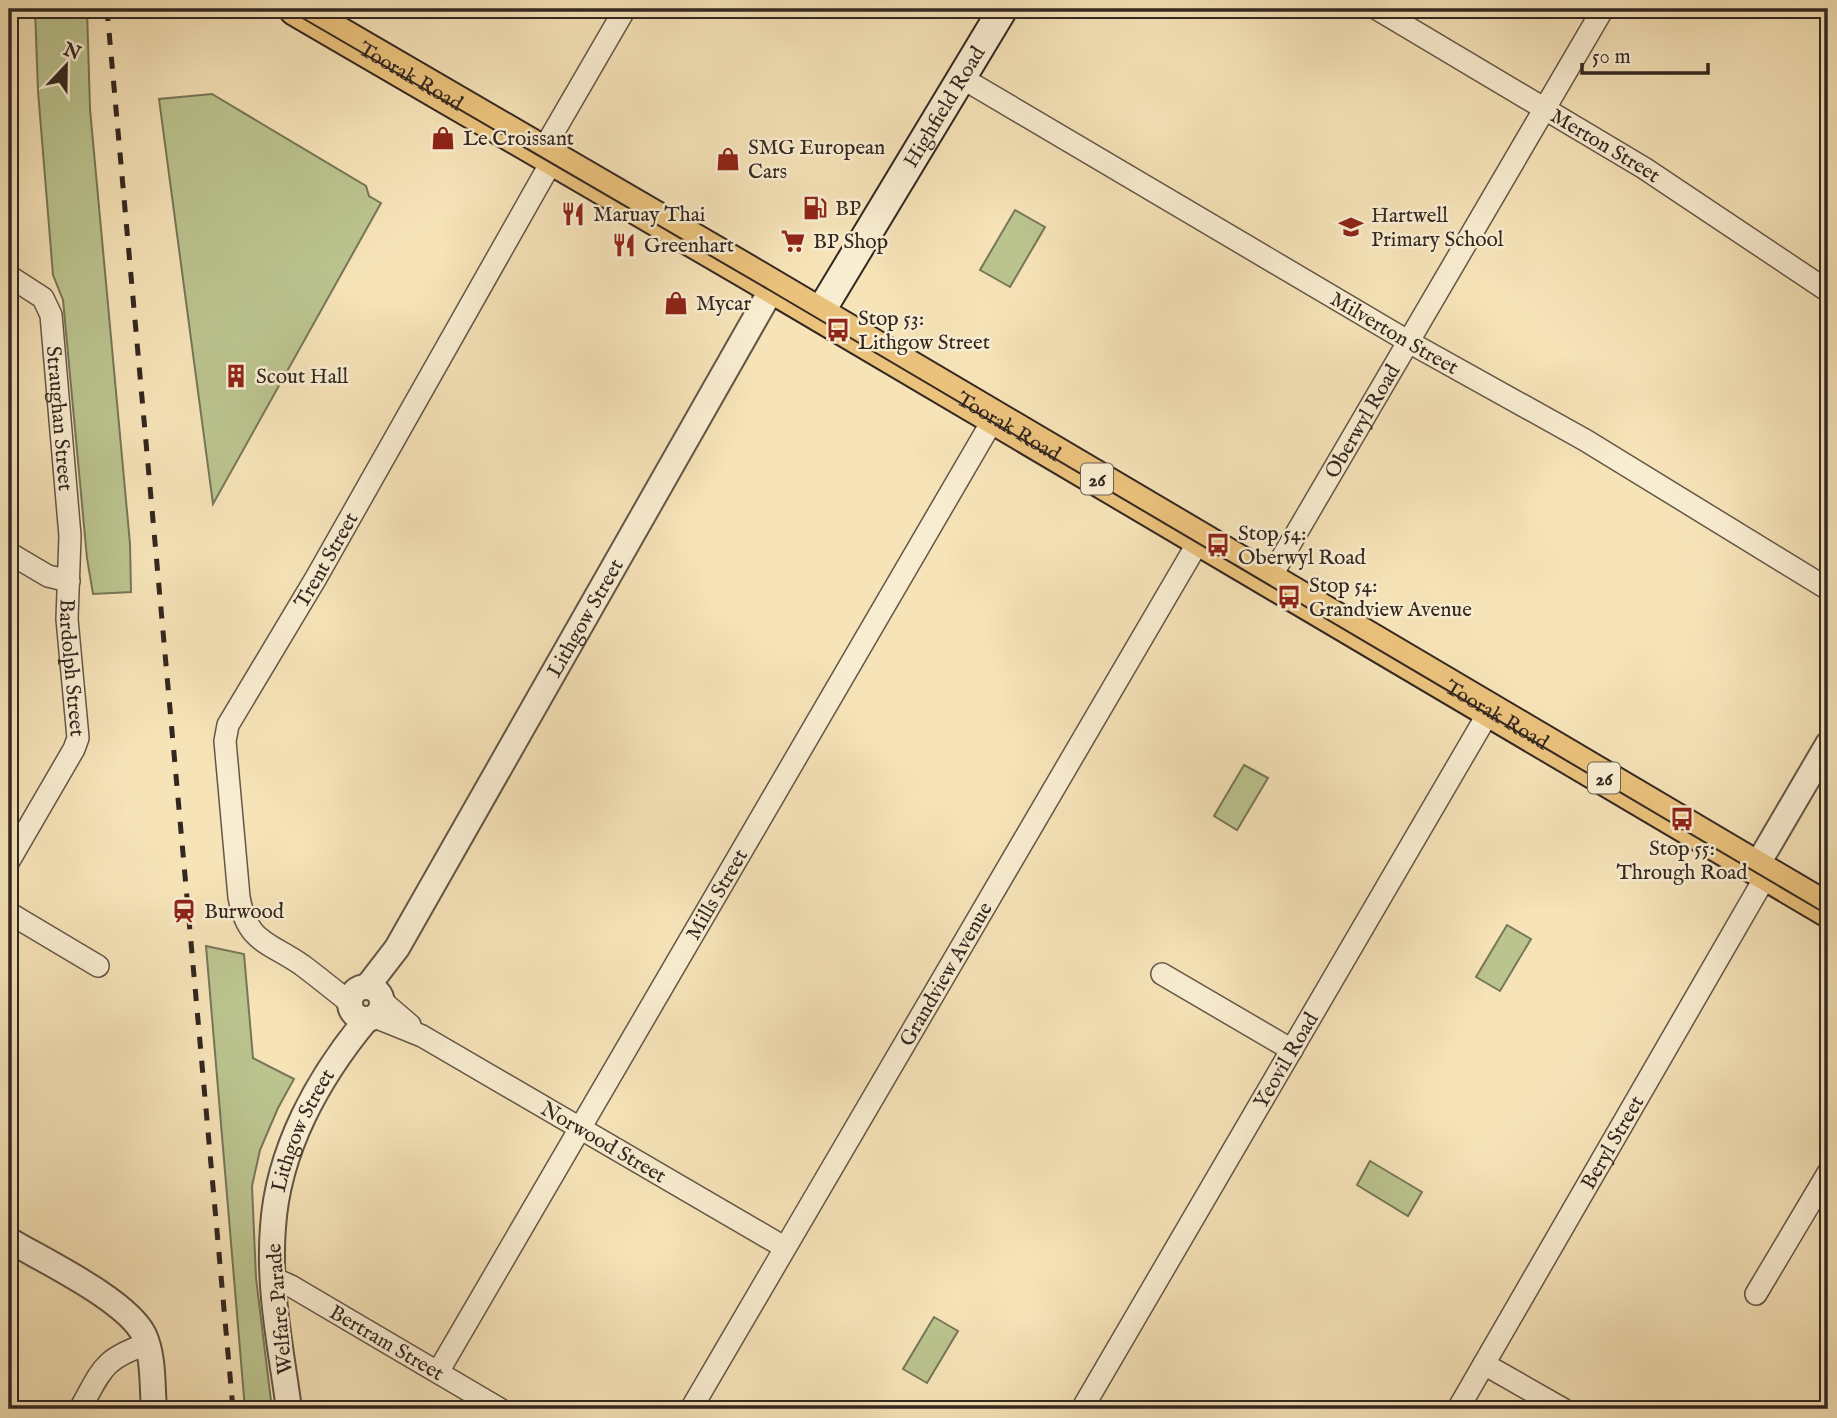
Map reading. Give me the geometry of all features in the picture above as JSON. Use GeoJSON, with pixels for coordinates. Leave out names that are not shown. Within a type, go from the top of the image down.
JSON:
{"type":"FeatureCollection","features":[{"type":"Feature","properties":{"kind":"highway","name":"Toorak Road"},"geometry":{"type":"LineString","coordinates":[[296,9],[819,314],[1828,910]]}},
{"type":"Feature","properties":{"kind":"main road","name":"Highfield Road"},"geometry":{"type":"LineString","coordinates":[[819,314],[1003,9]]}},
{"type":"Feature","properties":{"kind":"street","name":"Trent Street"},"geometry":{"type":"LineString","coordinates":[[366,1002],[259,939],[246,924],[242,912],[225,733],[547,155],[625,9]]}},
{"type":"Feature","properties":{"kind":"street","name":"Merton Street"},"geometry":{"type":"LineString","coordinates":[[1377,9],[1644,168],[1828,291]]}},
{"type":"Feature","properties":{"kind":"street","name":"Oberwyl Road"},"geometry":{"type":"LineString","coordinates":[[1269,580],[1604,9]]}},
{"type":"Feature","properties":{"kind":"street","name":"Milverton Street"},"geometry":{"type":"LineString","coordinates":[[962,78],[1408,341],[1584,440],[1828,589]]}},
{"type":"Feature","properties":{"kind":"street","name":"Straughan Street"},"geometry":{"type":"LineString","coordinates":[[9,276],[43,298],[51,315],[70,536],[69,581]]}},
{"type":"Feature","properties":{"kind":"street","name":"Lithgow Street"},"geometry":{"type":"LineString","coordinates":[[275,1209],[278,1187],[291,1146],[308,1106],[773,287]]}},
{"type":"Feature","properties":{"kind":"street","name":"Mills Street"},"geometry":{"type":"LineString","coordinates":[[438,1372],[995,418]]}},
{"type":"Feature","properties":{"kind":"street","name":"Grandview Avenue"},"geometry":{"type":"LineString","coordinates":[[691,1409],[1200,539]]}},
{"type":"Feature","properties":{"kind":"street"},"geometry":{"type":"LineString","coordinates":[[9,553],[54,579],[69,581]]}},
{"type":"Feature","properties":{"kind":"street","name":"Bardolph Street"},"geometry":{"type":"LineString","coordinates":[[9,861],[77,743],[67,619],[69,581]]}},
{"type":"Feature","properties":{"kind":"street","name":"Yeovil Road"},"geometry":{"type":"LineString","coordinates":[[1082,1409],[1490,710]]}},
{"type":"Feature","properties":{"kind":"street"},"geometry":{"type":"LineString","coordinates":[[1761,871],[1828,744]]}},
{"type":"Feature","properties":{"kind":"street","name":"Beryl Street"},"geometry":{"type":"LineString","coordinates":[[1458,1409],[1761,871]]}},
{"type":"Feature","properties":{"kind":"street"},"geometry":{"type":"LineString","coordinates":[[9,913],[98,966]]}},
{"type":"Feature","properties":{"kind":"street"},"geometry":{"type":"LineString","coordinates":[[1162,974],[1292,1050]]}},
{"type":"Feature","properties":{"kind":"street","name":"Norwood Street"},"geometry":{"type":"LineString","coordinates":[[366,1002],[784,1247]]}},
{"type":"Feature","properties":{"kind":"street"},"geometry":{"type":"LineString","coordinates":[[1756,1294],[1828,1172]]}},
{"type":"Feature","properties":{"kind":"street","name":"Welfare Parade"},"geometry":{"type":"LineString","coordinates":[[275,1209],[272,1278],[289,1409]]}},
{"type":"Feature","properties":{"kind":"street"},"geometry":{"type":"LineString","coordinates":[[9,1240],[121,1308],[140,1328],[147,1344],[154,1409]]}},
{"type":"Feature","properties":{"kind":"street","name":"Bertram Street"},"geometry":{"type":"LineString","coordinates":[[272,1278],[500,1409]]}},
{"type":"Feature","properties":{"kind":"street"},"geometry":{"type":"LineString","coordinates":[[80,1409],[111,1359],[147,1344]]}},
{"type":"Feature","properties":{"kind":"street"},"geometry":{"type":"LineString","coordinates":[[1484,1364],[1563,1409]]}},
{"type":"Feature","properties":{"kind":"green space"},"geometry":{"type":"Polygon","coordinates":[[[35,9],[87,9],[90,109],[130,544],[131,592],[93,594],[87,558],[63,300],[53,275],[38,91],[35,9]]]}},
{"type":"Feature","properties":{"kind":"green space"},"geometry":{"type":"Polygon","coordinates":[[[212,94],[366,186],[369,196],[381,203],[213,504],[159,99],[212,94]]]}},
{"type":"Feature","properties":{"kind":"green space"},"geometry":{"type":"Polygon","coordinates":[[[1015,210],[1045,227],[1010,287],[980,270],[1015,210]]]}},
{"type":"Feature","properties":{"kind":"green space"},"geometry":{"type":"Polygon","coordinates":[[[1244,765],[1268,778],[1237,830],[1214,816],[1244,765]]]}},
{"type":"Feature","properties":{"kind":"green space"},"geometry":{"type":"Polygon","coordinates":[[[1507,925],[1531,939],[1500,991],[1476,977],[1507,925]]]}},
{"type":"Feature","properties":{"kind":"green space"},"geometry":{"type":"Polygon","coordinates":[[[206,946],[244,954],[253,1058],[294,1079],[260,1150],[252,1186],[256,1278],[272,1409],[245,1409],[206,946]]]}},
{"type":"Feature","properties":{"kind":"green space"},"geometry":{"type":"Polygon","coordinates":[[[1370,1161],[1422,1192],[1408,1216],[1357,1185],[1370,1161]]]}},
{"type":"Feature","properties":{"kind":"green space"},"geometry":{"type":"Polygon","coordinates":[[[934,1317],[958,1331],[927,1383],[903,1369],[934,1317]]]}},
{"type":"Feature","properties":{"kind":"tram line"},"geometry":{"type":"LineString","coordinates":[[287,9],[771,291],[1828,915]]}},
{"type":"Feature","properties":{"kind":"railway"},"geometry":{"type":"LineString","coordinates":[[107,9],[233,1409]]}},
{"type":"Feature","properties":{"kind":"place","name":"Le Croissant"},"geometry":{"type":"Point","coordinates":[443,138]}},
{"type":"Feature","properties":{"kind":"place","name":"SMG European Cars"},"geometry":{"type":"Point","coordinates":[728,159]}},
{"type":"Feature","properties":{"kind":"place","name":"BP"},"geometry":{"type":"Point","coordinates":[815,208]}},
{"type":"Feature","properties":{"kind":"place","name":"Maruay Thai"},"geometry":{"type":"Point","coordinates":[573,214]}},
{"type":"Feature","properties":{"kind":"place","name":"Hartwell Primary School"},"geometry":{"type":"Point","coordinates":[1351,227]}},
{"type":"Feature","properties":{"kind":"place","name":"BP Shop"},"geometry":{"type":"Point","coordinates":[793,241]}},
{"type":"Feature","properties":{"kind":"place","name":"Greenhart"},"geometry":{"type":"Point","coordinates":[624,245]}},
{"type":"Feature","properties":{"kind":"place","name":"Mycar"},"geometry":{"type":"Point","coordinates":[676,303]}},
{"type":"Feature","properties":{"kind":"place","name":"Stop 53: Lithgow Street"},"geometry":{"type":"Point","coordinates":[838,330]}},
{"type":"Feature","properties":{"kind":"place","name":"Scout Hall"},"geometry":{"type":"Point","coordinates":[236,376]}},
{"type":"Feature","properties":{"kind":"place","name":"Stop 54: Oberwyl Road"},"geometry":{"type":"Point","coordinates":[1218,545]}},
{"type":"Feature","properties":{"kind":"place","name":"Stop 54: Grandview Avenue"},"geometry":{"type":"Point","coordinates":[1289,597]}},
{"type":"Feature","properties":{"kind":"place","name":"Stop 55: Through Road"},"geometry":{"type":"Point","coordinates":[1682,819]}},
{"type":"Feature","properties":{"kind":"place","name":"Burwood"},"geometry":{"type":"Point","coordinates":[184,911]}}]}
